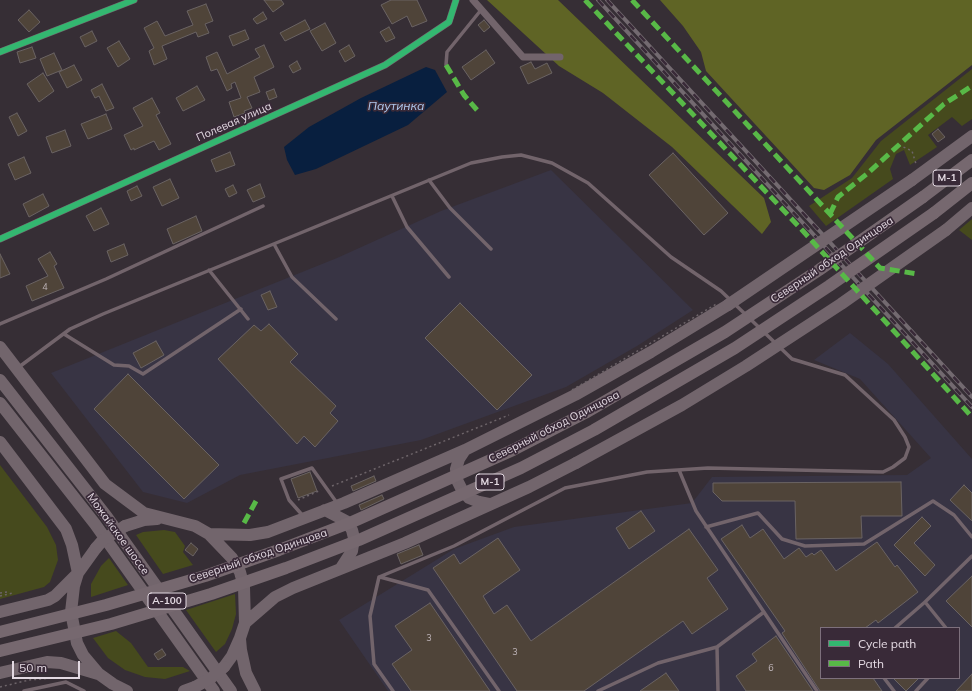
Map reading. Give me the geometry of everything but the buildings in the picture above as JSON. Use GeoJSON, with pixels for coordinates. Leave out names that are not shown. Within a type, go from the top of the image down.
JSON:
{"type":"FeatureCollection","features":[{"type":"Feature","properties":{"kind":"highway","name":"Северный обход Одинцова"},"geometry":{"type":"LineString","coordinates":[[0,632],[106,605],[205,576],[279,550],[359,519],[513,450],[585,413],[725,332],[819,270],[923,197],[972,160]]}},
{"type":"Feature","properties":{"kind":"highway","name":"Северный обход Одинцова"},"geometry":{"type":"LineString","coordinates":[[0,651],[111,624],[211,594],[286,568],[359,540],[521,468],[594,430],[735,348],[829,286],[934,212],[972,183]]}},
{"type":"Feature","properties":{"kind":"main road"},"geometry":{"type":"LineString","coordinates":[[209,534],[250,536],[268,532],[338,505],[464,450],[575,395],[714,314],[807,253],[972,136]]}},
{"type":"Feature","properties":{"kind":"main road"},"geometry":{"type":"LineString","coordinates":[[245,623],[277,596],[341,568],[405,543],[529,487],[682,405],[746,366],[841,304],[946,230],[972,208]]}},
{"type":"Feature","properties":{"kind":"main road"},"geometry":{"type":"LineString","coordinates":[[0,347],[105,484],[144,513],[195,526],[209,534],[223,546],[240,572],[246,604],[245,623],[240,638],[232,656],[224,667],[211,678],[190,689]]}},
{"type":"Feature","properties":{"kind":"main road","name":"Можайское шоссе"},"geometry":{"type":"LineString","coordinates":[[0,380],[107,516],[231,691]]}},
{"type":"Feature","properties":{"kind":"main road","name":"Можайское шоссе"},"geometry":{"type":"LineString","coordinates":[[0,402],[95,524],[214,691]]}},
{"type":"Feature","properties":{"kind":"main road"},"geometry":{"type":"LineString","coordinates":[[0,442],[66,529],[72,545],[78,573],[71,600],[73,626],[83,655],[99,674],[113,684],[127,691]]}},
{"type":"Feature","properties":{"kind":"main road"},"geometry":{"type":"LineString","coordinates":[[464,450],[456,469],[457,480],[462,490],[469,498],[490,504]]}},
{"type":"Feature","properties":{"kind":"main road"},"geometry":{"type":"LineString","coordinates":[[325,510],[342,518],[352,530],[354,546],[341,568]]}},
{"type":"Feature","properties":{"kind":"main road"},"geometry":{"type":"LineString","coordinates":[[0,612],[48,600],[78,573],[103,540],[125,526],[144,520],[160,518]]}},
{"type":"Feature","properties":{"kind":"main road"},"geometry":{"type":"LineString","coordinates":[[240,638],[246,673],[255,691]]}},
{"type":"Feature","properties":{"kind":"main road"},"geometry":{"type":"LineString","coordinates":[[0,672],[47,662],[61,663],[99,674]]}},
{"type":"Feature","properties":{"kind":"street"},"geometry":{"type":"LineString","coordinates":[[0,52],[134,0]]}},
{"type":"Feature","properties":{"kind":"street","name":"Полевая улица"},"geometry":{"type":"LineString","coordinates":[[0,239],[385,65],[449,22],[456,0]]}},
{"type":"Feature","properties":{"kind":"street"},"geometry":{"type":"LineString","coordinates":[[473,0],[523,57],[560,57]]}},
{"type":"Feature","properties":{"kind":"lane"},"geometry":{"type":"LineString","coordinates":[[446,65],[447,52],[481,10]]}},
{"type":"Feature","properties":{"kind":"lane"},"geometry":{"type":"LineString","coordinates":[[16,369],[64,334],[103,314],[471,163],[521,155],[552,163],[588,184],[671,257],[721,291],[792,359],[845,375],[894,420],[905,437],[908,447],[905,458],[883,472],[708,468],[647,472],[565,488],[454,546],[379,577]]}},
{"type":"Feature","properties":{"kind":"lane"},"geometry":{"type":"LineString","coordinates":[[429,180],[450,208],[491,249]]}},
{"type":"Feature","properties":{"kind":"lane"},"geometry":{"type":"LineString","coordinates":[[392,196],[407,227],[449,278]]}},
{"type":"Feature","properties":{"kind":"lane"},"geometry":{"type":"LineString","coordinates":[[0,324],[106,279],[263,206]]}},
{"type":"Feature","properties":{"kind":"lane"},"geometry":{"type":"LineString","coordinates":[[274,244],[292,277],[336,319]]}},
{"type":"Feature","properties":{"kind":"lane"},"geometry":{"type":"LineString","coordinates":[[210,270],[248,319]]}},
{"type":"Feature","properties":{"kind":"lane"},"geometry":{"type":"LineString","coordinates":[[64,334],[114,365],[129,366],[143,374],[241,309]]}},
{"type":"Feature","properties":{"kind":"lane"},"geometry":{"type":"LineString","coordinates":[[305,517],[289,500],[281,479],[312,468],[338,505]]}},
{"type":"Feature","properties":{"kind":"lane"},"geometry":{"type":"LineString","coordinates":[[679,470],[696,512],[817,691]]}},
{"type":"Feature","properties":{"kind":"lane"},"geometry":{"type":"LineString","coordinates":[[706,526],[758,513],[782,539],[805,546],[864,544],[933,501],[954,515],[972,537]]}},
{"type":"Feature","properties":{"kind":"lane"},"geometry":{"type":"LineString","coordinates":[[896,627],[925,602],[972,556]]}},
{"type":"Feature","properties":{"kind":"lane"},"geometry":{"type":"LineString","coordinates":[[379,577],[370,616],[374,664],[393,691]]}},
{"type":"Feature","properties":{"kind":"lane"},"geometry":{"type":"LineString","coordinates":[[379,577],[428,590],[499,691]]}},
{"type":"Feature","properties":{"kind":"lane"},"geometry":{"type":"LineString","coordinates":[[925,602],[945,627]]}},
{"type":"Feature","properties":{"kind":"lane"},"geometry":{"type":"LineString","coordinates":[[598,691],[658,663],[716,647],[764,612]]}},
{"type":"Feature","properties":{"kind":"lane"},"geometry":{"type":"LineString","coordinates":[[716,647],[718,691]]}},
{"type":"Feature","properties":{"kind":"lane"},"geometry":{"type":"LineString","coordinates":[[885,679],[894,691]]}},
{"type":"Feature","properties":{"kind":"lane"},"geometry":{"type":"LineString","coordinates":[[916,691],[927,679]]}},
{"type":"Feature","properties":{"kind":"lane"},"geometry":{"type":"LineString","coordinates":[[24,691],[66,682],[84,691]]}},
{"type":"Feature","properties":{"kind":"path"},"geometry":{"type":"LineString","coordinates":[[899,145],[912,151],[916,166]]}},
{"type":"Feature","properties":{"kind":"path"},"geometry":{"type":"LineString","coordinates":[[285,490],[299,500],[325,488],[515,413]]}},
{"type":"Feature","properties":{"kind":"path"},"geometry":{"type":"LineString","coordinates":[[0,593],[7,592]]}},
{"type":"Feature","properties":{"kind":"path"},"geometry":{"type":"LineString","coordinates":[[0,596],[13,593]]}},
{"type":"Feature","properties":{"kind":"path"},"geometry":{"type":"LineString","coordinates":[[0,687],[50,677],[66,682]]}},
{"type":"Feature","properties":{"kind":"shaded area"},"geometry":{"type":"Polygon","coordinates":[[[551,170],[693,310],[637,346],[566,387],[421,440],[240,475],[187,503],[143,492],[51,373],[337,258],[441,211],[551,170]]]}},
{"type":"Feature","properties":{"kind":"shaded area"},"geometry":{"type":"Polygon","coordinates":[[[850,333],[888,364],[972,459],[972,691],[388,691],[339,620],[454,549],[514,527],[692,503],[712,477],[907,475],[931,458],[860,379],[814,360],[850,333]]]}},
{"type":"Feature","properties":{"kind":"green space"},"geometry":{"type":"Polygon","coordinates":[[[487,0],[558,0],[764,198],[771,222],[762,234],[672,147],[603,93],[559,66],[487,0]]]}},
{"type":"Feature","properties":{"kind":"green space"},"geometry":{"type":"Polygon","coordinates":[[[660,0],[972,0],[972,65],[876,140],[850,175],[824,190],[814,188],[706,71],[701,52],[683,26],[660,0]]]}},
{"type":"Feature","properties":{"kind":"green space"},"geometry":{"type":"Polygon","coordinates":[[[972,69],[972,119],[962,126],[952,117],[928,135],[937,147],[910,165],[904,150],[896,154],[890,169],[893,179],[826,226],[809,206],[852,178],[881,141],[972,69]]]}},
{"type":"Feature","properties":{"kind":"green space"},"geometry":{"type":"Polygon","coordinates":[[[972,219],[972,240],[959,230],[972,219]]]}},
{"type":"Feature","properties":{"kind":"green space"},"geometry":{"type":"Polygon","coordinates":[[[0,465],[47,527],[56,545],[58,560],[50,582],[44,587],[0,599],[0,465]]]}},
{"type":"Feature","properties":{"kind":"green space"},"geometry":{"type":"Polygon","coordinates":[[[164,530],[175,532],[185,546],[183,552],[193,565],[163,574],[136,535],[143,532],[164,530]]]}},
{"type":"Feature","properties":{"kind":"green space"},"geometry":{"type":"Polygon","coordinates":[[[109,558],[128,585],[91,597],[91,584],[101,566],[109,558]]]}},
{"type":"Feature","properties":{"kind":"green space"},"geometry":{"type":"Polygon","coordinates":[[[235,594],[236,614],[232,629],[225,644],[216,652],[186,610],[235,594]]]}},
{"type":"Feature","properties":{"kind":"green space"},"geometry":{"type":"Polygon","coordinates":[[[116,631],[131,643],[148,667],[183,667],[190,671],[165,679],[145,677],[125,670],[108,658],[93,638],[116,631]]]}},
{"type":"Feature","properties":{"kind":"water","name":"Паутинка"},"geometry":{"type":"Polygon","coordinates":[[[426,67],[435,70],[447,92],[408,125],[316,169],[295,175],[287,160],[284,147],[309,127],[361,98],[426,67]]]}},
{"type":"Feature","properties":{"kind":"railway"},"geometry":{"type":"LineString","coordinates":[[598,0],[972,407]]}},
{"type":"Feature","properties":{"kind":"railway"},"geometry":{"type":"LineString","coordinates":[[607,0],[972,397]]}},
{"type":"Feature","properties":{"kind":"marked path"},"geometry":{"type":"LineString","coordinates":[[585,0],[803,231],[972,417]]}},
{"type":"Feature","properties":{"kind":"marked path"},"geometry":{"type":"LineString","coordinates":[[632,0],[880,268],[918,274]]}},
{"type":"Feature","properties":{"kind":"marked path"},"geometry":{"type":"LineString","coordinates":[[446,65],[464,95],[477,110]]}},
{"type":"Feature","properties":{"kind":"marked path"},"geometry":{"type":"LineString","coordinates":[[830,214],[838,197],[868,173],[944,104],[972,86]]}},
{"type":"Feature","properties":{"kind":"marked path"},"geometry":{"type":"LineString","coordinates":[[244,523],[256,501]]}},
{"type":"Feature","properties":{"kind":"cycle path"},"geometry":{"type":"LineString","coordinates":[[0,52],[134,0]]}},
{"type":"Feature","properties":{"kind":"cycle path"},"geometry":{"type":"LineString","coordinates":[[0,239],[385,65],[449,22],[456,0]]}}]}
